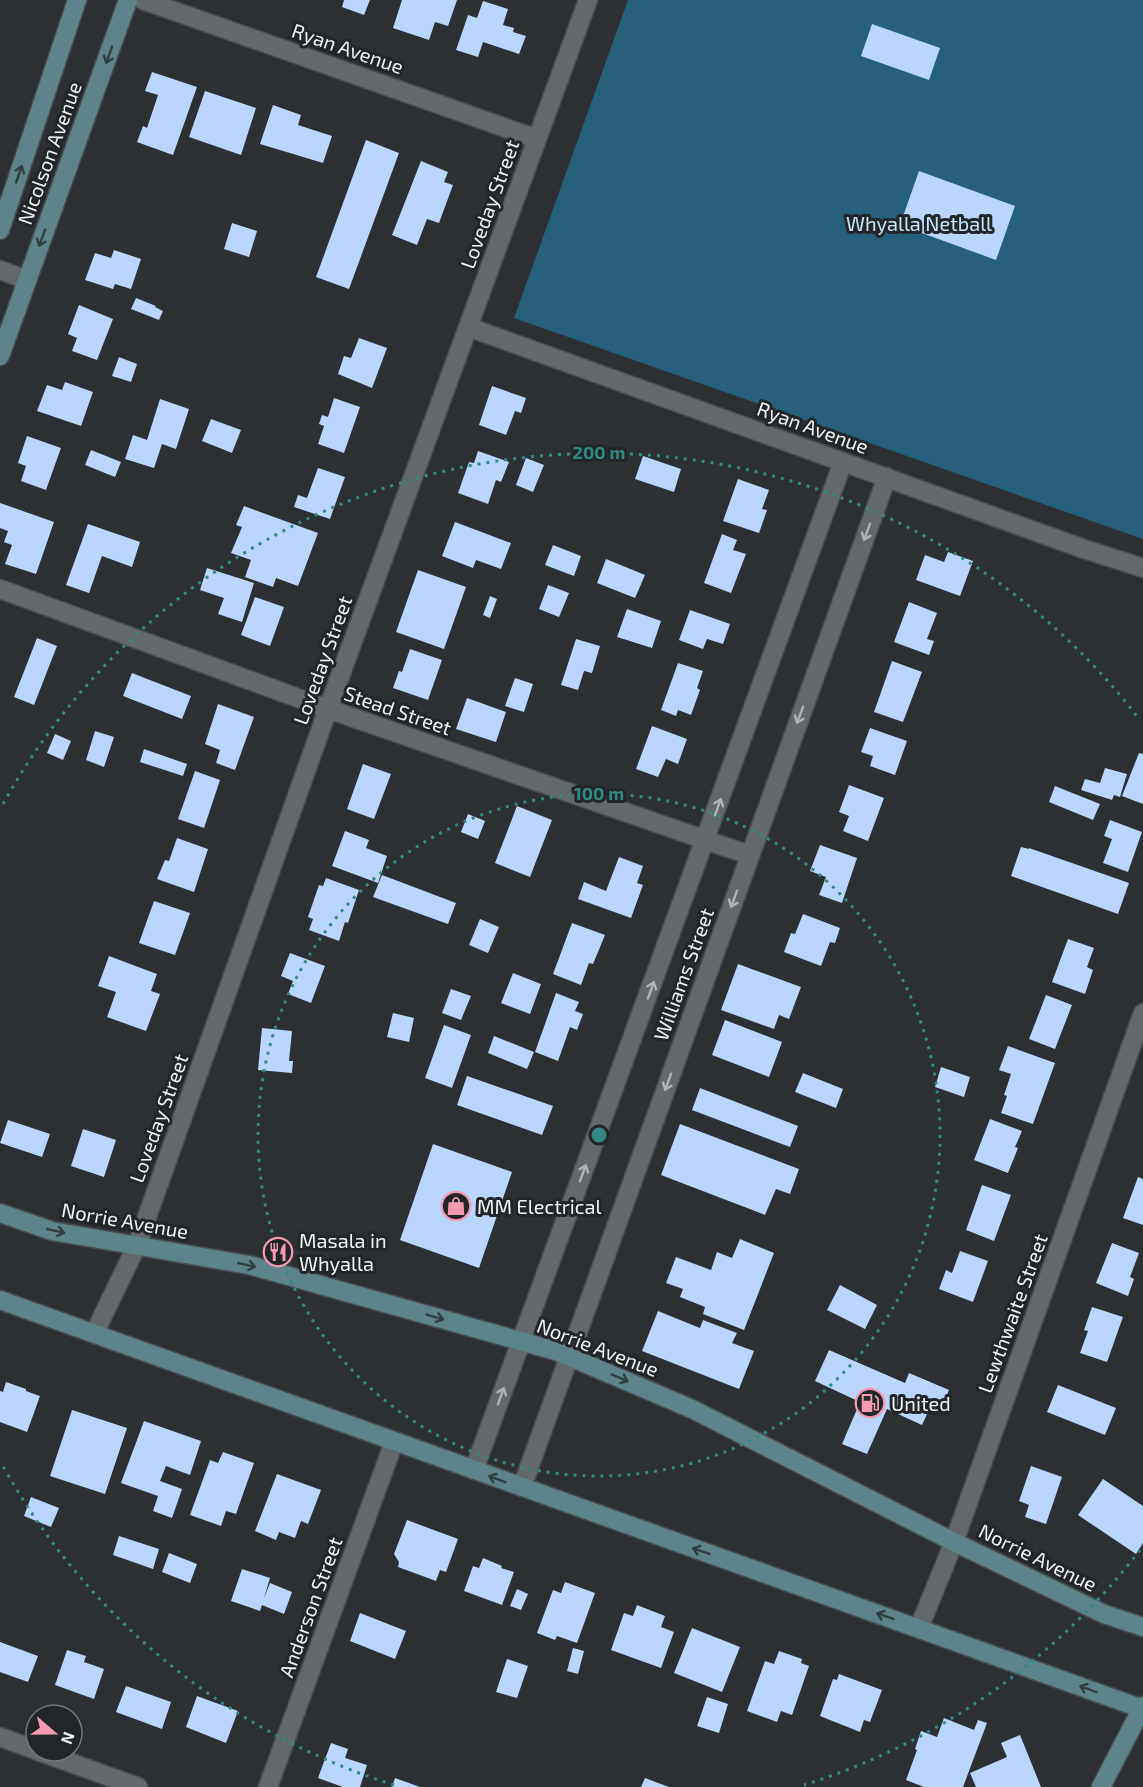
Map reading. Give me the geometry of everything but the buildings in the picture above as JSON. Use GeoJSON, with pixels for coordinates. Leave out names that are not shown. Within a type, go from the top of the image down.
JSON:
{"type":"FeatureCollection","features":[{"type":"Feature","properties":{"kind":"main road","name":"Nicolson Avenue"},"geometry":{"type":"LineString","coordinates":[[0,230],[77,0]]}},
{"type":"Feature","properties":{"kind":"main road","name":"Nicolson Avenue"},"geometry":{"type":"LineString","coordinates":[[0,356],[128,0]]}},
{"type":"Feature","properties":{"kind":"main road","name":"Norrie Avenue"},"geometry":{"type":"LineString","coordinates":[[0,1213],[52,1231],[249,1265],[522,1341],[569,1357],[692,1409],[954,1542],[1104,1614],[1143,1627]]}},
{"type":"Feature","properties":{"kind":"main road"},"geometry":{"type":"LineString","coordinates":[[0,1300],[1142,1708],[1101,1787]]}},
{"type":"Feature","properties":{"kind":"street","name":"Ryan Avenue"},"geometry":{"type":"LineString","coordinates":[[143,0],[537,139]]}},
{"type":"Feature","properties":{"kind":"street","name":"Loveday Street"},"geometry":{"type":"LineString","coordinates":[[94,1334],[137,1245],[328,709],[588,0]]}},
{"type":"Feature","properties":{"kind":"street"},"geometry":{"type":"LineString","coordinates":[[0,270],[27,280]]}},
{"type":"Feature","properties":{"kind":"street","name":"Ryan Avenue"},"geometry":{"type":"LineString","coordinates":[[468,327],[1073,545],[1143,568]]}},
{"type":"Feature","properties":{"kind":"street","name":"Williams Street"},"geometry":{"type":"LineString","coordinates":[[474,1470],[843,462]]}},
{"type":"Feature","properties":{"kind":"street","name":"Williams Street"},"geometry":{"type":"LineString","coordinates":[[522,1487],[887,477]]}},
{"type":"Feature","properties":{"kind":"street","name":"Stead Street"},"geometry":{"type":"LineString","coordinates":[[0,589],[328,709],[749,855]]}},
{"type":"Feature","properties":{"kind":"street","name":"Lewthwaite Street"},"geometry":{"type":"LineString","coordinates":[[920,1628],[954,1542],[1143,1013]]}},
{"type":"Feature","properties":{"kind":"street","name":"Anderson Street"},"geometry":{"type":"LineString","coordinates":[[268,1787],[394,1442]]}},
{"type":"Feature","properties":{"kind":"street"},"geometry":{"type":"LineString","coordinates":[[0,1737],[24,1746]]}},
{"type":"Feature","properties":{"kind":"street"},"geometry":{"type":"LineString","coordinates":[[71,1763],[138,1787]]}},
{"type":"Feature","properties":{"kind":"green space","name":"Whyalla Netball"},"geometry":{"type":"Polygon","coordinates":[[[628,0],[1143,0],[1143,539],[514,318],[628,0]]]}},
{"type":"Feature","properties":{"kind":"place","name":"MM Electrical"},"geometry":{"type":"Point","coordinates":[456,1206]}},
{"type":"Feature","properties":{"kind":"place","name":"Masala in Whyalla"},"geometry":{"type":"Point","coordinates":[278,1252]}},
{"type":"Feature","properties":{"kind":"place","name":"United"},"geometry":{"type":"Point","coordinates":[870,1403]}}]}
